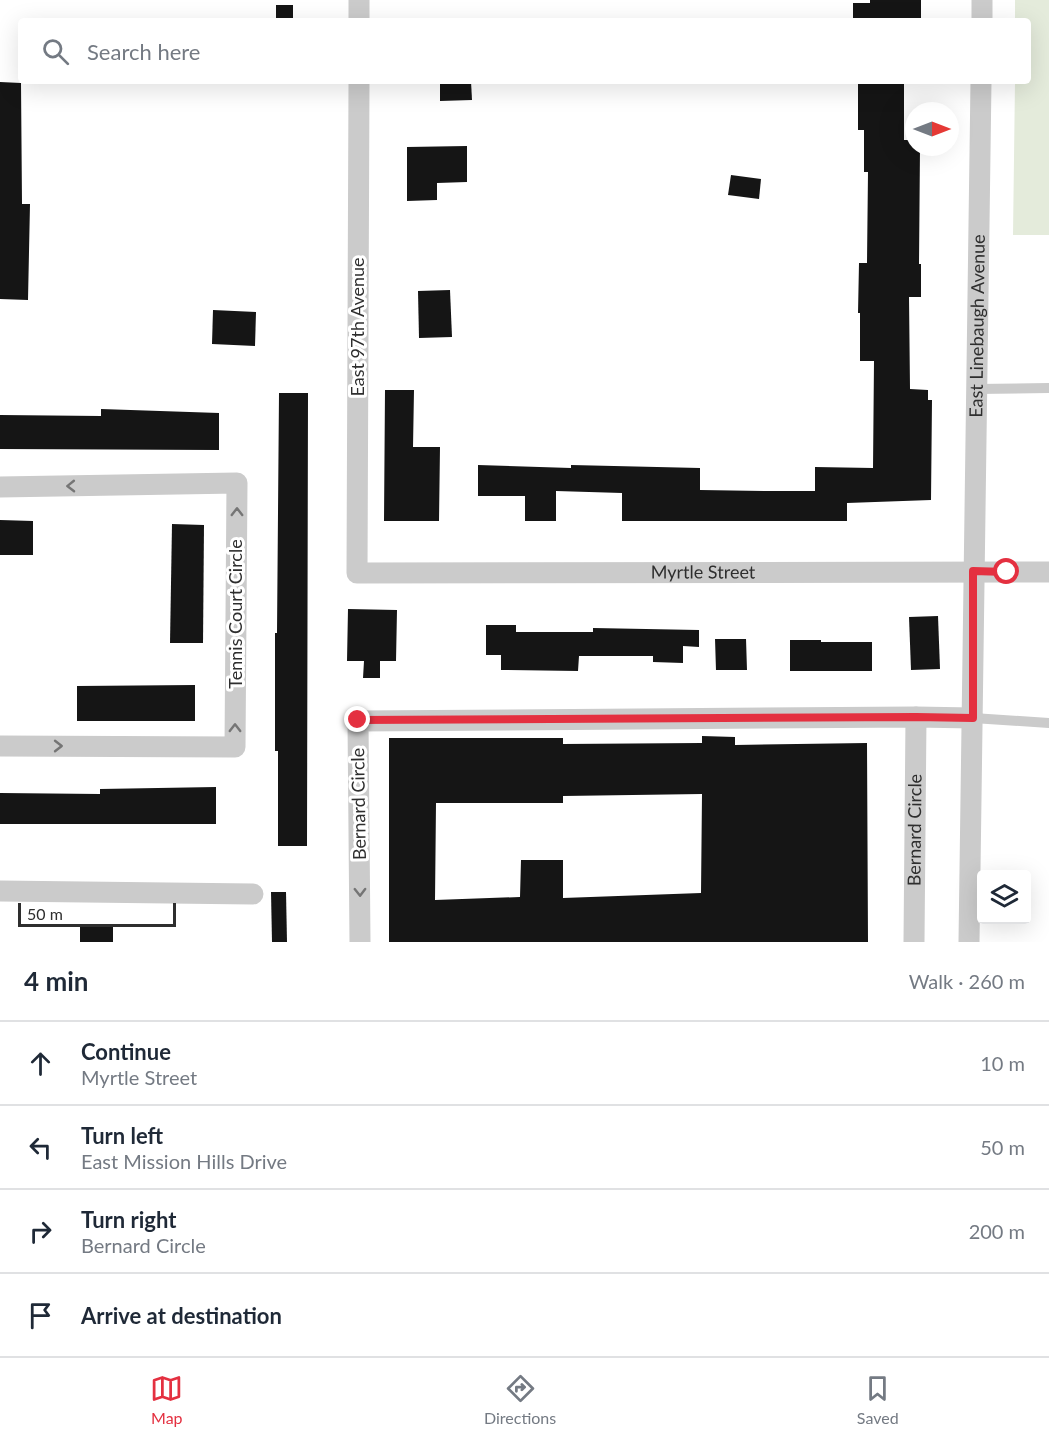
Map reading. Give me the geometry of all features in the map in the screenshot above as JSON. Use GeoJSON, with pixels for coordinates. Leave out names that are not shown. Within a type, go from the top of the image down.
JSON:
{"type":"FeatureCollection","features":[{"type":"Feature","properties":{"kind":"street"},"geometry":{"type":"LineString","coordinates":[[359,0],[359,18]]}},
{"type":"Feature","properties":{"kind":"street"},"geometry":{"type":"LineString","coordinates":[[982,0],[982,18]]}},
{"type":"Feature","properties":{"kind":"street","name":"East 97th Avenue"},"geometry":{"type":"LineString","coordinates":[[357,573],[359,84]]}},
{"type":"Feature","properties":{"kind":"street","name":"East Linebaugh Avenue"},"geometry":{"type":"LineString","coordinates":[[969,942],[981,84]]}},
{"type":"Feature","properties":{"kind":"street","name":"Tennis Court Circle"},"geometry":{"type":"LineString","coordinates":[[0,487],[237,483],[235,747],[0,746]]}},
{"type":"Feature","properties":{"kind":"street","name":"Myrtle Street"},"geometry":{"type":"LineString","coordinates":[[357,573],[1049,572]]}},
{"type":"Feature","properties":{"kind":"street","name":"Bernard Circle"},"geometry":{"type":"LineString","coordinates":[[914,942],[916,717]]}},
{"type":"Feature","properties":{"kind":"street","name":"Bernard Circle"},"geometry":{"type":"LineString","coordinates":[[360,942],[358,720],[973,718]]}},
{"type":"Feature","properties":{"kind":"street"},"geometry":{"type":"LineString","coordinates":[[0,891],[253,894]]}},
{"type":"Feature","properties":{"kind":"lane"},"geometry":{"type":"LineString","coordinates":[[976,389],[1049,388]]}},
{"type":"Feature","properties":{"kind":"lane"},"geometry":{"type":"LineString","coordinates":[[973,718],[1049,723]]}},
{"type":"Feature","properties":{"kind":"green space"},"geometry":{"type":"Polygon","coordinates":[[[1015,0],[1049,0],[1049,235],[1013,235],[1015,84],[1031,84],[1031,18],[1015,18],[1015,0]]]}},
{"type":"Feature","properties":{"kind":"building"},"geometry":{"type":"Polygon","coordinates":[[[870,0],[921,0],[921,18],[853,18],[853,3],[870,3],[870,0]]]}},
{"type":"Feature","properties":{"kind":"building"},"geometry":{"type":"Polygon","coordinates":[[[276,5],[293,5],[293,18],[276,18],[276,5]]]}},
{"type":"Feature","properties":{"kind":"building"},"geometry":{"type":"Polygon","coordinates":[[[0,82],[21,84],[22,204],[30,204],[28,300],[0,299],[0,82]]]}},
{"type":"Feature","properties":{"kind":"building"},"geometry":{"type":"Polygon","coordinates":[[[440,84],[471,84],[472,100],[440,101],[440,84]]]}},
{"type":"Feature","properties":{"kind":"building"},"geometry":{"type":"Polygon","coordinates":[[[858,84],[904,84],[905,156],[920,156],[921,297],[909,297],[910,389],[928,390],[928,400],[932,400],[931,500],[847,503],[847,521],[622,521],[622,493],[556,491],[556,521],[525,521],[525,496],[478,496],[478,465],[700,468],[700,490],[768,491],[815,491],[815,467],[873,468],[874,361],[860,361],[860,313],[858,313],[859,263],[867,263],[868,172],[864,172],[864,130],[858,130],[858,84]]]}},
{"type":"Feature","properties":{"kind":"building"},"geometry":{"type":"Polygon","coordinates":[[[467,146],[467,182],[437,183],[437,200],[407,201],[407,147],[467,146]]]}},
{"type":"Feature","properties":{"kind":"building"},"geometry":{"type":"Polygon","coordinates":[[[731,175],[761,179],[759,199],[728,195],[731,175]]]}},
{"type":"Feature","properties":{"kind":"building"},"geometry":{"type":"Polygon","coordinates":[[[450,290],[452,337],[419,338],[418,291],[450,290]]]}},
{"type":"Feature","properties":{"kind":"building"},"geometry":{"type":"Polygon","coordinates":[[[213,310],[256,312],[255,346],[212,344],[213,310]]]}},
{"type":"Feature","properties":{"kind":"building"},"geometry":{"type":"Polygon","coordinates":[[[385,390],[414,390],[413,447],[440,447],[439,521],[384,521],[385,390]]]}},
{"type":"Feature","properties":{"kind":"building"},"geometry":{"type":"Polygon","coordinates":[[[279,393],[308,393],[307,846],[278,846],[275,633],[277,633],[279,393]]]}},
{"type":"Feature","properties":{"kind":"building"},"geometry":{"type":"Polygon","coordinates":[[[101,409],[219,413],[219,450],[0,449],[0,415],[101,416],[101,409]]]}},
{"type":"Feature","properties":{"kind":"building"},"geometry":{"type":"Polygon","coordinates":[[[0,520],[33,521],[33,555],[0,555],[0,520]]]}},
{"type":"Feature","properties":{"kind":"building"},"geometry":{"type":"Polygon","coordinates":[[[172,524],[204,525],[203,643],[170,643],[172,524]]]}},
{"type":"Feature","properties":{"kind":"building"},"geometry":{"type":"Polygon","coordinates":[[[348,609],[397,610],[396,661],[380,661],[380,678],[363,678],[364,661],[347,661],[348,609]]]}},
{"type":"Feature","properties":{"kind":"building"},"geometry":{"type":"Polygon","coordinates":[[[938,616],[940,669],[911,670],[909,617],[938,616]]]}},
{"type":"Feature","properties":{"kind":"building"},"geometry":{"type":"Polygon","coordinates":[[[486,625],[516,625],[516,632],[593,632],[593,628],[699,630],[699,647],[683,646],[683,663],[653,662],[653,656],[579,656],[578,671],[501,670],[501,655],[486,655],[486,625]]]}},
{"type":"Feature","properties":{"kind":"building"},"geometry":{"type":"Polygon","coordinates":[[[715,639],[746,639],[747,670],[716,670],[715,639]]]}},
{"type":"Feature","properties":{"kind":"building"},"geometry":{"type":"Polygon","coordinates":[[[790,640],[872,642],[872,671],[790,671],[790,640]]]}},
{"type":"Feature","properties":{"kind":"building"},"geometry":{"type":"Polygon","coordinates":[[[195,685],[195,721],[77,721],[77,686],[195,685]]]}},
{"type":"Feature","properties":{"kind":"building"},"geometry":{"type":"Polygon","coordinates":[[[702,736],[735,737],[735,745],[867,743],[868,942],[389,942],[389,738],[563,738],[563,744],[702,743],[702,736]],[[702,794],[563,796],[563,803],[436,803],[435,900],[520,897],[521,860],[563,860],[563,898],[701,893],[702,794]]]}},
{"type":"Feature","properties":{"kind":"building"},"geometry":{"type":"Polygon","coordinates":[[[216,787],[216,824],[0,824],[0,793],[100,794],[100,789],[216,787]]]}},
{"type":"Feature","properties":{"kind":"building"},"geometry":{"type":"Polygon","coordinates":[[[271,892],[286,892],[287,942],[272,942],[271,892]]]}},
{"type":"Feature","properties":{"kind":"building"},"geometry":{"type":"Polygon","coordinates":[[[80,925],[113,925],[113,942],[80,942],[80,925]]]}},
{"type":"Feature","properties":{"kind":"route"},"geometry":{"type":"LineString","coordinates":[[358,720],[973,718],[973,571],[1007,572]]}}]}
